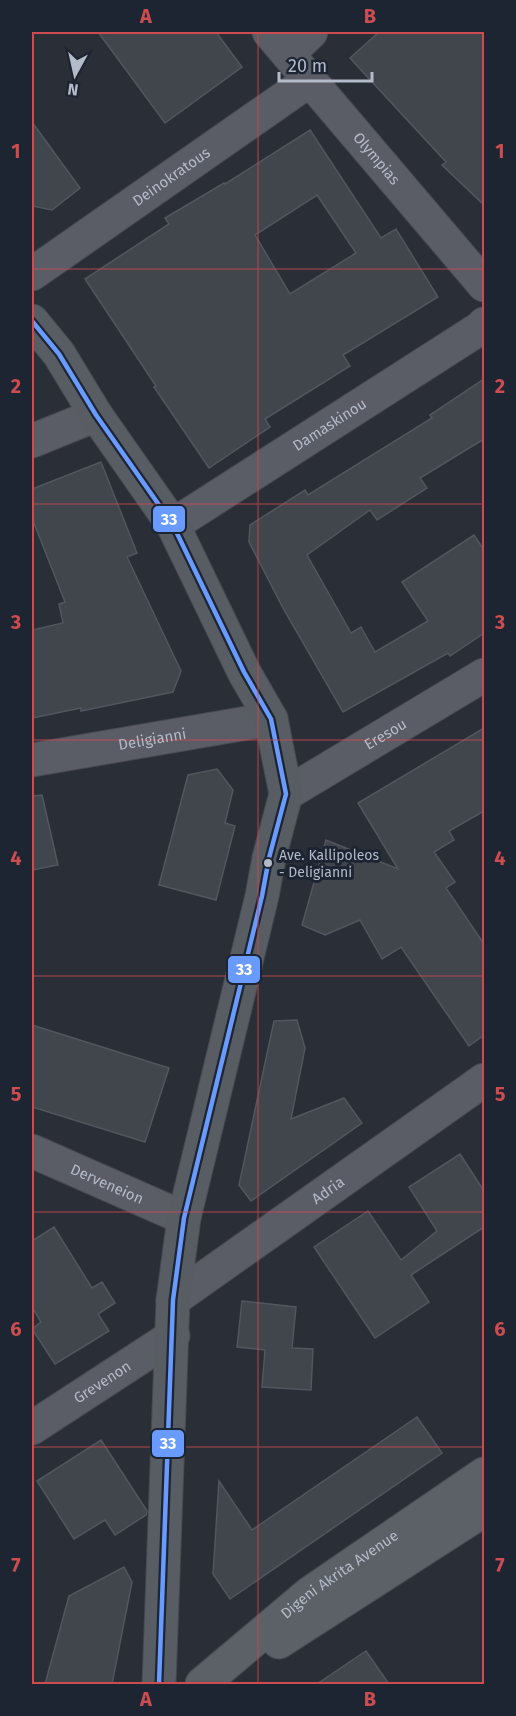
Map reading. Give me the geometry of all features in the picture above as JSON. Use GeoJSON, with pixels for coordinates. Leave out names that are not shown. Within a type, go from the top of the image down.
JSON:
{"type":"FeatureCollection","features":[{"type":"Feature","properties":{"kind":"main road"},"geometry":{"type":"LineString","coordinates":[[32,321],[59,354],[96,415],[173,525],[244,672],[271,719],[286,794],[184,1218],[173,1300],[159,1684]]}},
{"type":"Feature","properties":{"kind":"main road","name":"Digeni Akrita Avenue"},"geometry":{"type":"LineString","coordinates":[[202,1684],[310,1593],[484,1474]]}},
{"type":"Feature","properties":{"kind":"main road","name":"Digeni Akrita Avenue"},"geometry":{"type":"LineString","coordinates":[[215,1684],[484,1510]]}},
{"type":"Feature","properties":{"kind":"street"},"geometry":{"type":"LineString","coordinates":[[278,43],[311,32]]}},
{"type":"Feature","properties":{"kind":"street","name":"Olympias"},"geometry":{"type":"LineString","coordinates":[[278,43],[484,285]]}},
{"type":"Feature","properties":{"kind":"street","name":"Deinokratous"},"geometry":{"type":"LineString","coordinates":[[32,274],[310,80]]}},
{"type":"Feature","properties":{"kind":"street","name":"Damaskinou"},"geometry":{"type":"LineString","coordinates":[[173,525],[484,324]]}},
{"type":"Feature","properties":{"kind":"street"},"geometry":{"type":"LineString","coordinates":[[32,441],[96,415]]}},
{"type":"Feature","properties":{"kind":"street","name":"Eresou"},"geometry":{"type":"LineString","coordinates":[[286,794],[484,675]]}},
{"type":"Feature","properties":{"kind":"street","name":"Deligianni"},"geometry":{"type":"LineString","coordinates":[[32,760],[271,719]]}},
{"type":"Feature","properties":{"kind":"street","name":"Adria"},"geometry":{"type":"LineString","coordinates":[[173,1300],[484,1080]]}},
{"type":"Feature","properties":{"kind":"street","name":"Derveneion"},"geometry":{"type":"LineString","coordinates":[[32,1151],[184,1218]]}},
{"type":"Feature","properties":{"kind":"street","name":"Grevenon"},"geometry":{"type":"LineString","coordinates":[[32,1428],[173,1336]]}},
{"type":"Feature","properties":{"kind":"building"},"geometry":{"type":"Polygon","coordinates":[[[98,32],[216,32],[242,67],[165,123],[98,32]]]}},
{"type":"Feature","properties":{"kind":"building"},"geometry":{"type":"Polygon","coordinates":[[[379,32],[484,32],[484,205],[442,165],[446,162],[350,58],[379,32]]]}},
{"type":"Feature","properties":{"kind":"building"},"geometry":{"type":"Polygon","coordinates":[[[32,122],[80,188],[52,210],[32,206],[32,122]]]}},
{"type":"Feature","properties":{"kind":"building"},"geometry":{"type":"Polygon","coordinates":[[[310,130],[381,238],[396,229],[438,297],[343,355],[350,366],[265,419],[270,427],[209,468],[85,279],[169,224],[165,218],[225,184],[310,130]],[[317,195],[255,235],[290,294],[356,253],[317,195]]]}},
{"type":"Feature","properties":{"kind":"building"},"geometry":{"type":"Polygon","coordinates":[[[484,379],[484,439],[420,478],[427,488],[377,520],[370,510],[307,555],[351,633],[361,627],[375,652],[428,621],[402,582],[474,535],[484,550],[484,633],[450,656],[448,653],[343,712],[284,610],[249,542],[250,525],[305,490],[308,495],[432,418],[430,415],[484,379]]]}},
{"type":"Feature","properties":{"kind":"building"},"geometry":{"type":"Polygon","coordinates":[[[101,462],[137,553],[127,557],[181,671],[173,692],[81,711],[81,708],[32,718],[32,630],[63,623],[59,604],[65,602],[32,518],[32,489],[101,462]]]}},
{"type":"Feature","properties":{"kind":"building"},"geometry":{"type":"Polygon","coordinates":[[[484,728],[484,811],[449,831],[454,840],[434,852],[455,882],[446,888],[484,944],[484,1035],[469,1046],[401,947],[382,959],[360,920],[325,935],[302,925],[326,840],[398,869],[358,803],[484,728]]]}},
{"type":"Feature","properties":{"kind":"building"},"geometry":{"type":"Polygon","coordinates":[[[217,769],[233,790],[225,823],[235,826],[216,900],[159,885],[188,775],[217,769]]]}},
{"type":"Feature","properties":{"kind":"building"},"geometry":{"type":"Polygon","coordinates":[[[42,795],[58,865],[32,870],[32,796],[42,795]]]}},
{"type":"Feature","properties":{"kind":"building"},"geometry":{"type":"Polygon","coordinates":[[[297,1020],[305,1048],[291,1119],[344,1098],[362,1123],[251,1201],[239,1185],[274,1021],[297,1020]]]}},
{"type":"Feature","properties":{"kind":"building"},"geometry":{"type":"Polygon","coordinates":[[[32,1025],[169,1068],[145,1142],[32,1107],[32,1025]]]}},
{"type":"Feature","properties":{"kind":"building"},"geometry":{"type":"Polygon","coordinates":[[[460,1154],[484,1191],[484,1227],[411,1275],[429,1302],[375,1338],[314,1247],[368,1211],[401,1260],[437,1231],[409,1187],[460,1154]]]}},
{"type":"Feature","properties":{"kind":"building"},"geometry":{"type":"Polygon","coordinates":[[[54,1227],[92,1288],[102,1282],[115,1303],[98,1314],[109,1331],[55,1364],[32,1329],[41,1322],[32,1307],[32,1241],[54,1227]]]}},
{"type":"Feature","properties":{"kind":"building"},"geometry":{"type":"Polygon","coordinates":[[[242,1301],[296,1307],[292,1348],[313,1349],[311,1390],[262,1387],[265,1350],[237,1347],[242,1301]]]}},
{"type":"Feature","properties":{"kind":"building"},"geometry":{"type":"Polygon","coordinates":[[[417,1417],[442,1453],[230,1599],[213,1574],[219,1481],[252,1530],[417,1417]]]}},
{"type":"Feature","properties":{"kind":"building"},"geometry":{"type":"Polygon","coordinates":[[[101,1440],[147,1511],[146,1515],[115,1535],[105,1520],[74,1539],[37,1481],[101,1440]]]}},
{"type":"Feature","properties":{"kind":"building"},"geometry":{"type":"Polygon","coordinates":[[[124,1567],[132,1582],[112,1684],[45,1684],[69,1596],[124,1567]]]}},
{"type":"Feature","properties":{"kind":"building"},"geometry":{"type":"Polygon","coordinates":[[[366,1651],[389,1684],[317,1684],[366,1651]]]}},
{"type":"Feature","properties":{"kind":"transit line","name":"33"},"geometry":{"type":"LineString","coordinates":[[32,321],[59,354],[96,415],[173,525],[244,672],[271,719],[286,794],[184,1218],[173,1300],[159,1684]]}},
{"type":"Feature","properties":{"kind":"place","name":"Ave. Kallipoleos - Deligianni"},"geometry":{"type":"Point","coordinates":[268,863]}}]}
